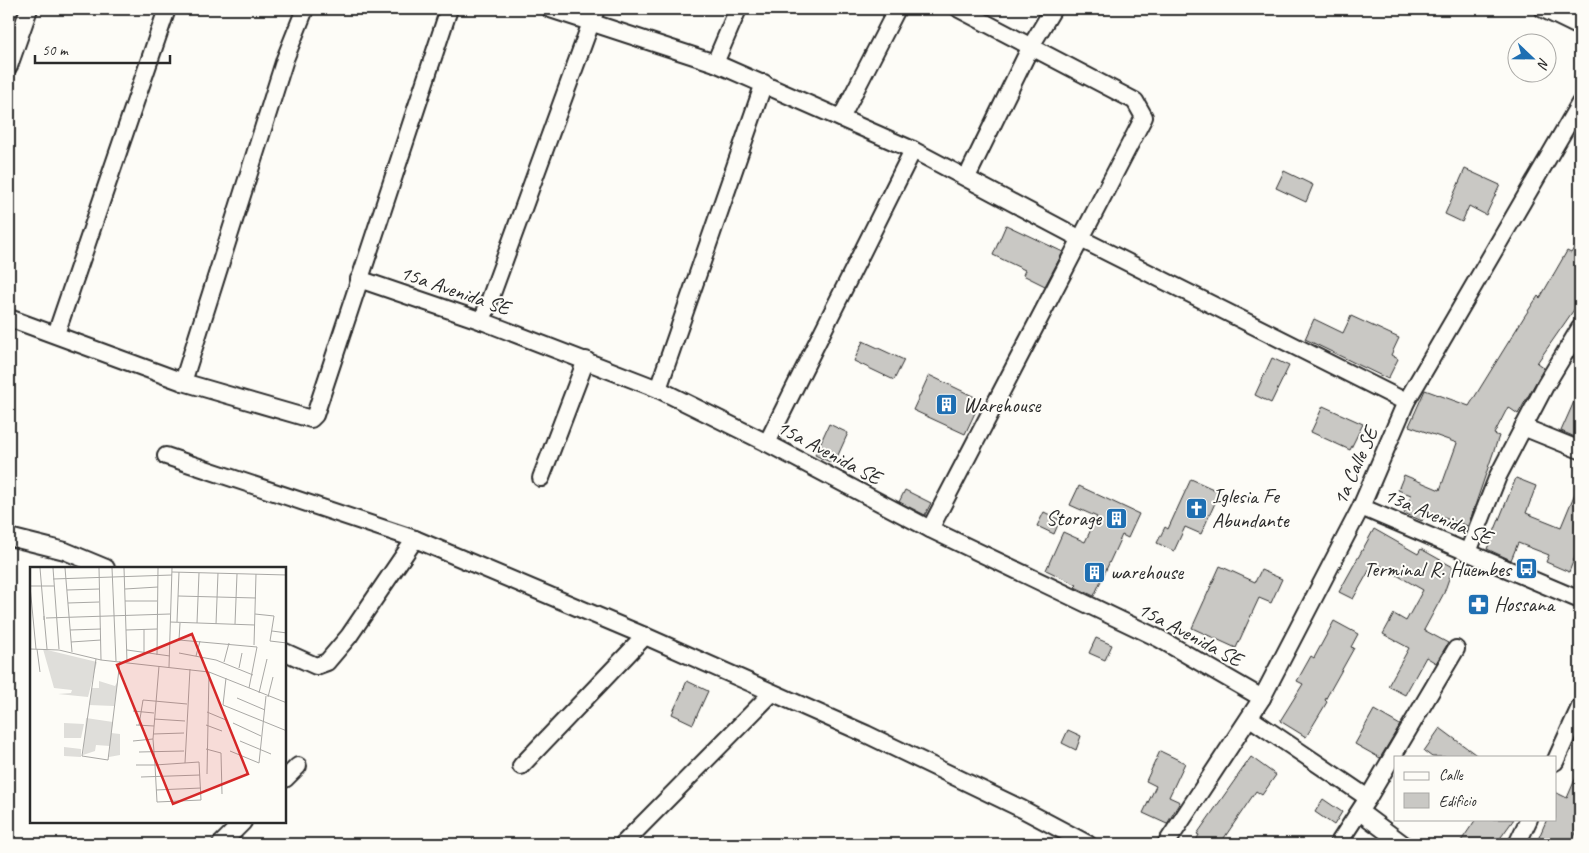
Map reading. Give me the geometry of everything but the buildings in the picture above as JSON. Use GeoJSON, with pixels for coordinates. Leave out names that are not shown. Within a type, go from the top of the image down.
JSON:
{"type":"FeatureCollection","features":[{"type":"Feature","properties":{"kind":"street"},"geometry":{"type":"LineString","coordinates":[[9,66],[29,9]]}},
{"type":"Feature","properties":{"kind":"street"},"geometry":{"type":"LineString","coordinates":[[56,334],[168,9]]}},
{"type":"Feature","properties":{"kind":"street"},"geometry":{"type":"LineString","coordinates":[[183,382],[285,59],[305,9]]}},
{"type":"Feature","properties":{"kind":"street"},"geometry":{"type":"LineString","coordinates":[[9,318],[183,382],[311,419],[315,415],[449,9]]}},
{"type":"Feature","properties":{"kind":"street"},"geometry":{"type":"LineString","coordinates":[[550,9],[593,15],[764,83],[913,150],[1081,239],[1406,402]]}},
{"type":"Feature","properties":{"kind":"street"},"geometry":{"type":"LineString","coordinates":[[715,63],[738,9]]}},
{"type":"Feature","properties":{"kind":"street"},"geometry":{"type":"LineString","coordinates":[[841,118],[897,9]]}},
{"type":"Feature","properties":{"kind":"street"},"geometry":{"type":"LineString","coordinates":[[930,529],[1144,116],[1135,101],[959,9]]}},
{"type":"Feature","properties":{"kind":"street"},"geometry":{"type":"LineString","coordinates":[[967,177],[1031,46],[1053,9]]}},
{"type":"Feature","properties":{"kind":"street"},"geometry":{"type":"LineString","coordinates":[[1543,9],[1580,27]]}},
{"type":"Feature","properties":{"kind":"street"},"geometry":{"type":"LineString","coordinates":[[482,321],[593,15]]}},
{"type":"Feature","properties":{"kind":"street"},"geometry":{"type":"LineString","coordinates":[[658,390],[764,83]]}},
{"type":"Feature","properties":{"kind":"street","name":"1a Calle SE"},"geometry":{"type":"LineString","coordinates":[[1166,844],[1262,698],[1361,507],[1406,402],[1579,108]]}},
{"type":"Feature","properties":{"kind":"street"},"geometry":{"type":"LineString","coordinates":[[767,443],[913,150]]}},
{"type":"Feature","properties":{"kind":"street","name":"15a Avenida SE"},"geometry":{"type":"LineString","coordinates":[[359,280],[482,321],[586,360],[658,390],[767,443],[930,529],[1160,639],[1262,698]]}},
{"type":"Feature","properties":{"kind":"street"},"geometry":{"type":"LineString","coordinates":[[1468,552],[1498,476],[1580,328]]}},
{"type":"Feature","properties":{"kind":"street"},"geometry":{"type":"LineString","coordinates":[[541,478],[586,360]]}},
{"type":"Feature","properties":{"kind":"street"},"geometry":{"type":"LineString","coordinates":[[1524,427],[1580,450]]}},
{"type":"Feature","properties":{"kind":"street"},"geometry":{"type":"LineString","coordinates":[[166,456],[415,539],[645,636],[866,734],[1022,809],[1088,844]]}},
{"type":"Feature","properties":{"kind":"street","name":"13a Avenida SE"},"geometry":{"type":"LineString","coordinates":[[1361,507],[1580,600]]}},
{"type":"Feature","properties":{"kind":"street"},"geometry":{"type":"LineString","coordinates":[[9,537],[65,551],[104,567]]}},
{"type":"Feature","properties":{"kind":"street"},"geometry":{"type":"LineString","coordinates":[[286,652],[316,666],[327,662],[348,636],[415,539]]}},
{"type":"Feature","properties":{"kind":"street"},"geometry":{"type":"LineString","coordinates":[[521,766],[645,636]]}},
{"type":"Feature","properties":{"kind":"street"},"geometry":{"type":"LineString","coordinates":[[1338,844],[1360,812],[1456,649]]}},
{"type":"Feature","properties":{"kind":"street"},"geometry":{"type":"LineString","coordinates":[[623,844],[772,693]]}},
{"type":"Feature","properties":{"kind":"street"},"geometry":{"type":"LineString","coordinates":[[1556,760],[1580,707]]}},
{"type":"Feature","properties":{"kind":"street"},"geometry":{"type":"LineString","coordinates":[[1250,718],[1368,798]]}},
{"type":"Feature","properties":{"kind":"street"},"geometry":{"type":"LineString","coordinates":[[286,778],[298,766]]}},
{"type":"Feature","properties":{"kind":"street"},"geometry":{"type":"LineString","coordinates":[[1360,812],[1404,844]]}},
{"type":"Feature","properties":{"kind":"street"},"geometry":{"type":"LineString","coordinates":[[1517,844],[1529,820]]}},
{"type":"Feature","properties":{"kind":"street"},"geometry":{"type":"LineString","coordinates":[[221,844],[242,823]]}},
{"type":"Feature","properties":{"kind":"place","name":"Warehouse"},"geometry":{"type":"Point","coordinates":[947,405]}},
{"type":"Feature","properties":{"kind":"place","name":"Iglesia Fe Abundante"},"geometry":{"type":"Point","coordinates":[1196,508]}},
{"type":"Feature","properties":{"kind":"place","name":"Storage"},"geometry":{"type":"Point","coordinates":[1117,518]}},
{"type":"Feature","properties":{"kind":"place","name":"Terminal R. Huembes"},"geometry":{"type":"Point","coordinates":[1527,569]}},
{"type":"Feature","properties":{"kind":"place","name":"warehouse"},"geometry":{"type":"Point","coordinates":[1094,572]}},
{"type":"Feature","properties":{"kind":"place","name":"Hossana"},"geometry":{"type":"Point","coordinates":[1478,604]}}]}
